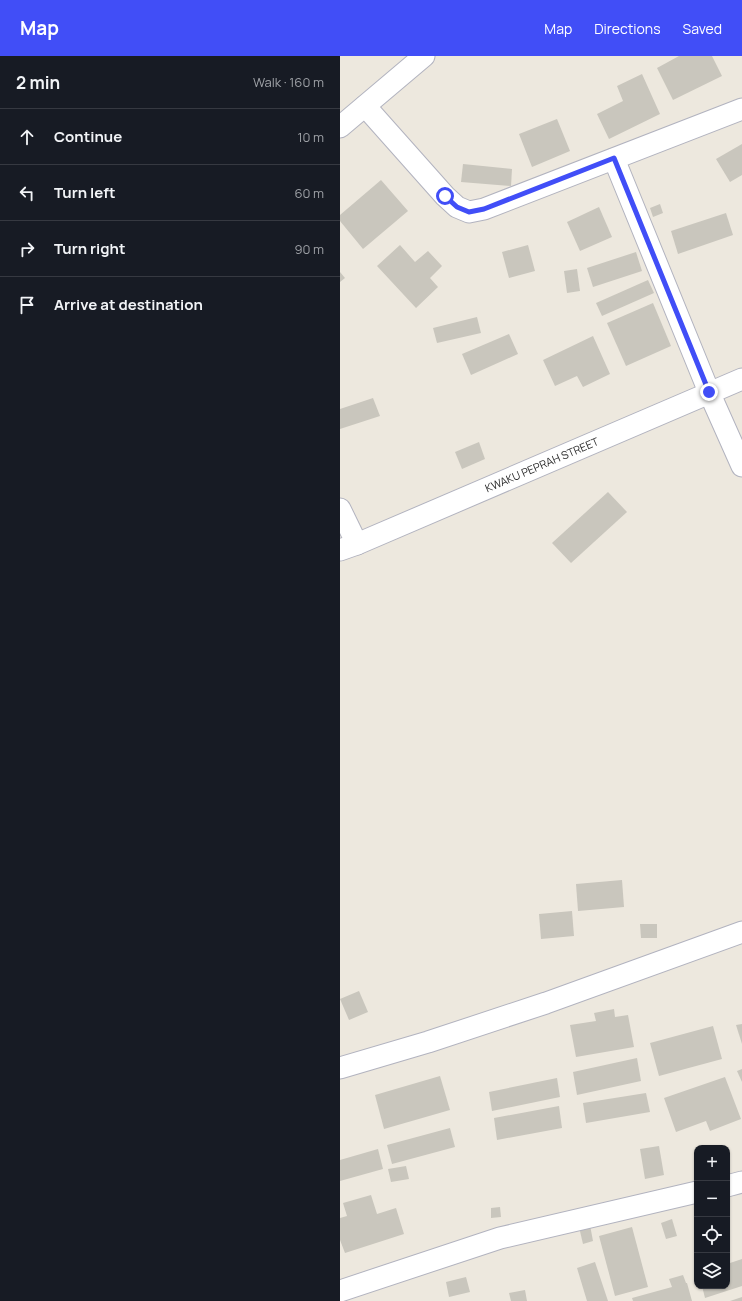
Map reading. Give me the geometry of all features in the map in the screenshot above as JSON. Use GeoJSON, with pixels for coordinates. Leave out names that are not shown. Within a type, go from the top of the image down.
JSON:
{"type":"FeatureCollection","features":[{"type":"Feature","properties":{"kind":"street"},"geometry":{"type":"LineString","coordinates":[[340,127],[424,56]]}},
{"type":"Feature","properties":{"kind":"street"},"geometry":{"type":"LineString","coordinates":[[365,106],[445,196],[457,207],[469,212],[484,209],[742,109]]}},
{"type":"Feature","properties":{"kind":"street"},"geometry":{"type":"LineString","coordinates":[[614,158],[709,392],[742,466]]}},
{"type":"Feature","properties":{"kind":"street","name":"KWAKU PEPRAH STREET"},"geometry":{"type":"LineString","coordinates":[[349,547],[742,379]]}},
{"type":"Feature","properties":{"kind":"street"},"geometry":{"type":"LineString","coordinates":[[340,509],[349,547]]}},
{"type":"Feature","properties":{"kind":"street"},"geometry":{"type":"LineString","coordinates":[[340,1068],[428,1042],[546,1003],[742,932]]}},
{"type":"Feature","properties":{"kind":"street"},"geometry":{"type":"LineString","coordinates":[[730,1185],[742,1182]]}},
{"type":"Feature","properties":{"kind":"street"},"geometry":{"type":"LineString","coordinates":[[340,1291],[500,1238],[694,1193]]}},
{"type":"Feature","properties":{"kind":"building"},"geometry":{"type":"Polygon","coordinates":[[[679,56],[712,56],[722,76],[673,100],[657,68],[679,56]]]}},
{"type":"Feature","properties":{"kind":"building"},"geometry":{"type":"Polygon","coordinates":[[[642,74],[660,114],[609,139],[597,114],[623,101],[617,86],[642,74]]]}},
{"type":"Feature","properties":{"kind":"building"},"geometry":{"type":"Polygon","coordinates":[[[557,119],[570,151],[532,167],[519,134],[557,119]]]}},
{"type":"Feature","properties":{"kind":"building"},"geometry":{"type":"Polygon","coordinates":[[[742,144],[742,175],[730,182],[716,159],[742,144]]]}},
{"type":"Feature","properties":{"kind":"building"},"geometry":{"type":"Polygon","coordinates":[[[463,164],[512,169],[511,186],[461,182],[463,164]]]}},
{"type":"Feature","properties":{"kind":"building"},"geometry":{"type":"Polygon","coordinates":[[[381,180],[408,211],[363,249],[340,221],[340,215],[381,180]]]}},
{"type":"Feature","properties":{"kind":"building"},"geometry":{"type":"Polygon","coordinates":[[[660,204],[663,213],[653,217],[650,208],[660,204]]]}},
{"type":"Feature","properties":{"kind":"building"},"geometry":{"type":"Polygon","coordinates":[[[599,207],[612,237],[580,251],[567,222],[599,207]]]}},
{"type":"Feature","properties":{"kind":"building"},"geometry":{"type":"Polygon","coordinates":[[[726,213],[733,235],[678,254],[671,231],[726,213]]]}},
{"type":"Feature","properties":{"kind":"building"},"geometry":{"type":"Polygon","coordinates":[[[400,245],[415,262],[428,251],[442,266],[430,278],[438,287],[416,308],[377,266],[400,245]]]}},
{"type":"Feature","properties":{"kind":"building"},"geometry":{"type":"Polygon","coordinates":[[[528,245],[535,271],[509,278],[502,252],[528,245]]]}},
{"type":"Feature","properties":{"kind":"building"},"geometry":{"type":"Polygon","coordinates":[[[636,252],[642,271],[593,287],[587,268],[636,252]]]}},
{"type":"Feature","properties":{"kind":"building"},"geometry":{"type":"Polygon","coordinates":[[[577,269],[580,291],[567,293],[564,271],[577,269]]]}},
{"type":"Feature","properties":{"kind":"building"},"geometry":{"type":"Polygon","coordinates":[[[340,272],[345,278],[340,282],[340,272]]]}},
{"type":"Feature","properties":{"kind":"building"},"geometry":{"type":"Polygon","coordinates":[[[648,280],[654,293],[602,316],[596,303],[648,280]]]}},
{"type":"Feature","properties":{"kind":"building"},"geometry":{"type":"Polygon","coordinates":[[[653,303],[671,346],[626,366],[607,323],[653,303]]]}},
{"type":"Feature","properties":{"kind":"building"},"geometry":{"type":"Polygon","coordinates":[[[477,317],[481,333],[437,343],[433,328],[477,317]]]}},
{"type":"Feature","properties":{"kind":"building"},"geometry":{"type":"Polygon","coordinates":[[[509,334],[518,354],[471,375],[462,354],[509,334]]]}},
{"type":"Feature","properties":{"kind":"building"},"geometry":{"type":"Polygon","coordinates":[[[593,336],[610,374],[583,387],[577,376],[555,386],[543,360],[593,336]]]}},
{"type":"Feature","properties":{"kind":"building"},"geometry":{"type":"Polygon","coordinates":[[[373,398],[380,416],[340,429],[340,409],[373,398]]]}},
{"type":"Feature","properties":{"kind":"building"},"geometry":{"type":"Polygon","coordinates":[[[479,442],[485,459],[462,469],[455,452],[479,442]]]}},
{"type":"Feature","properties":{"kind":"building"},"geometry":{"type":"Polygon","coordinates":[[[608,492],[627,512],[571,563],[552,543],[608,492]]]}},
{"type":"Feature","properties":{"kind":"building"},"geometry":{"type":"Polygon","coordinates":[[[622,880],[624,907],[578,911],[576,884],[622,880]]]}},
{"type":"Feature","properties":{"kind":"building"},"geometry":{"type":"Polygon","coordinates":[[[572,911],[574,936],[541,939],[539,914],[572,911]]]}},
{"type":"Feature","properties":{"kind":"building"},"geometry":{"type":"Polygon","coordinates":[[[640,924],[657,924],[657,938],[641,938],[640,924]]]}},
{"type":"Feature","properties":{"kind":"building"},"geometry":{"type":"Polygon","coordinates":[[[359,991],[368,1012],[349,1020],[340,999],[359,991]]]}},
{"type":"Feature","properties":{"kind":"building"},"geometry":{"type":"Polygon","coordinates":[[[614,1009],[615,1017],[628,1015],[634,1047],[576,1057],[570,1025],[596,1021],[594,1013],[614,1009]]]}},
{"type":"Feature","properties":{"kind":"building"},"geometry":{"type":"Polygon","coordinates":[[[742,1024],[742,1044],[736,1025],[742,1024]]]}},
{"type":"Feature","properties":{"kind":"building"},"geometry":{"type":"Polygon","coordinates":[[[713,1026],[722,1059],[659,1076],[650,1043],[713,1026]]]}},
{"type":"Feature","properties":{"kind":"building"},"geometry":{"type":"Polygon","coordinates":[[[637,1058],[641,1081],[577,1095],[573,1072],[637,1058]]]}},
{"type":"Feature","properties":{"kind":"building"},"geometry":{"type":"Polygon","coordinates":[[[742,1069],[742,1082],[737,1071],[742,1069]]]}},
{"type":"Feature","properties":{"kind":"building"},"geometry":{"type":"Polygon","coordinates":[[[440,1076],[450,1110],[384,1129],[375,1095],[440,1076]]]}},
{"type":"Feature","properties":{"kind":"building"},"geometry":{"type":"Polygon","coordinates":[[[725,1077],[741,1119],[710,1131],[706,1121],[676,1132],[664,1098],[725,1077]]]}},
{"type":"Feature","properties":{"kind":"building"},"geometry":{"type":"Polygon","coordinates":[[[557,1078],[560,1097],[492,1111],[489,1092],[557,1078]]]}},
{"type":"Feature","properties":{"kind":"building"},"geometry":{"type":"Polygon","coordinates":[[[646,1093],[650,1112],[586,1123],[583,1103],[646,1093]]]}},
{"type":"Feature","properties":{"kind":"building"},"geometry":{"type":"Polygon","coordinates":[[[559,1106],[562,1128],[497,1140],[494,1118],[559,1106]]]}},
{"type":"Feature","properties":{"kind":"building"},"geometry":{"type":"Polygon","coordinates":[[[450,1128],[455,1147],[392,1164],[387,1145],[450,1128]]]}},
{"type":"Feature","properties":{"kind":"building"},"geometry":{"type":"Polygon","coordinates":[[[659,1146],[664,1175],[645,1179],[640,1149],[659,1146]]]}},
{"type":"Feature","properties":{"kind":"building"},"geometry":{"type":"Polygon","coordinates":[[[378,1149],[383,1169],[340,1181],[340,1160],[378,1149]]]}},
{"type":"Feature","properties":{"kind":"building"},"geometry":{"type":"Polygon","coordinates":[[[406,1166],[409,1179],[391,1182],[388,1169],[406,1166]]]}},
{"type":"Feature","properties":{"kind":"building"},"geometry":{"type":"Polygon","coordinates":[[[371,1195],[377,1214],[396,1208],[404,1234],[345,1253],[340,1240],[340,1218],[347,1216],[343,1203],[371,1195]]]}},
{"type":"Feature","properties":{"kind":"building"},"geometry":{"type":"Polygon","coordinates":[[[500,1207],[501,1217],[491,1218],[491,1208],[500,1207]]]}},
{"type":"Feature","properties":{"kind":"building"},"geometry":{"type":"Polygon","coordinates":[[[672,1219],[677,1236],[666,1239],[661,1223],[672,1219]]]}},
{"type":"Feature","properties":{"kind":"building"},"geometry":{"type":"Polygon","coordinates":[[[590,1225],[593,1241],[583,1244],[579,1227],[590,1225]]]}},
{"type":"Feature","properties":{"kind":"building"},"geometry":{"type":"Polygon","coordinates":[[[632,1227],[648,1287],[615,1296],[599,1236],[632,1227]]]}},
{"type":"Feature","properties":{"kind":"building"},"geometry":{"type":"Polygon","coordinates":[[[742,1259],[742,1286],[705,1298],[703,1289],[730,1289],[730,1263],[742,1259]]]}},
{"type":"Feature","properties":{"kind":"building"},"geometry":{"type":"Polygon","coordinates":[[[595,1262],[608,1301],[587,1301],[577,1268],[595,1262]]]}},
{"type":"Feature","properties":{"kind":"building"},"geometry":{"type":"Polygon","coordinates":[[[683,1275],[692,1301],[633,1301],[632,1298],[672,1287],[669,1279],[683,1275]]]}},
{"type":"Feature","properties":{"kind":"building"},"geometry":{"type":"Polygon","coordinates":[[[466,1277],[470,1292],[449,1297],[446,1282],[466,1277]]]}},
{"type":"Feature","properties":{"kind":"building"},"geometry":{"type":"Polygon","coordinates":[[[525,1290],[527,1301],[511,1301],[509,1293],[525,1290]]]}},
{"type":"Feature","properties":{"kind":"building"},"geometry":{"type":"Polygon","coordinates":[[[742,1297],[742,1301],[730,1301],[742,1297]]]}},
{"type":"Feature","properties":{"kind":"route"},"geometry":{"type":"LineString","coordinates":[[445,196],[457,207],[469,212],[484,209],[614,158],[709,392]]}}]}
